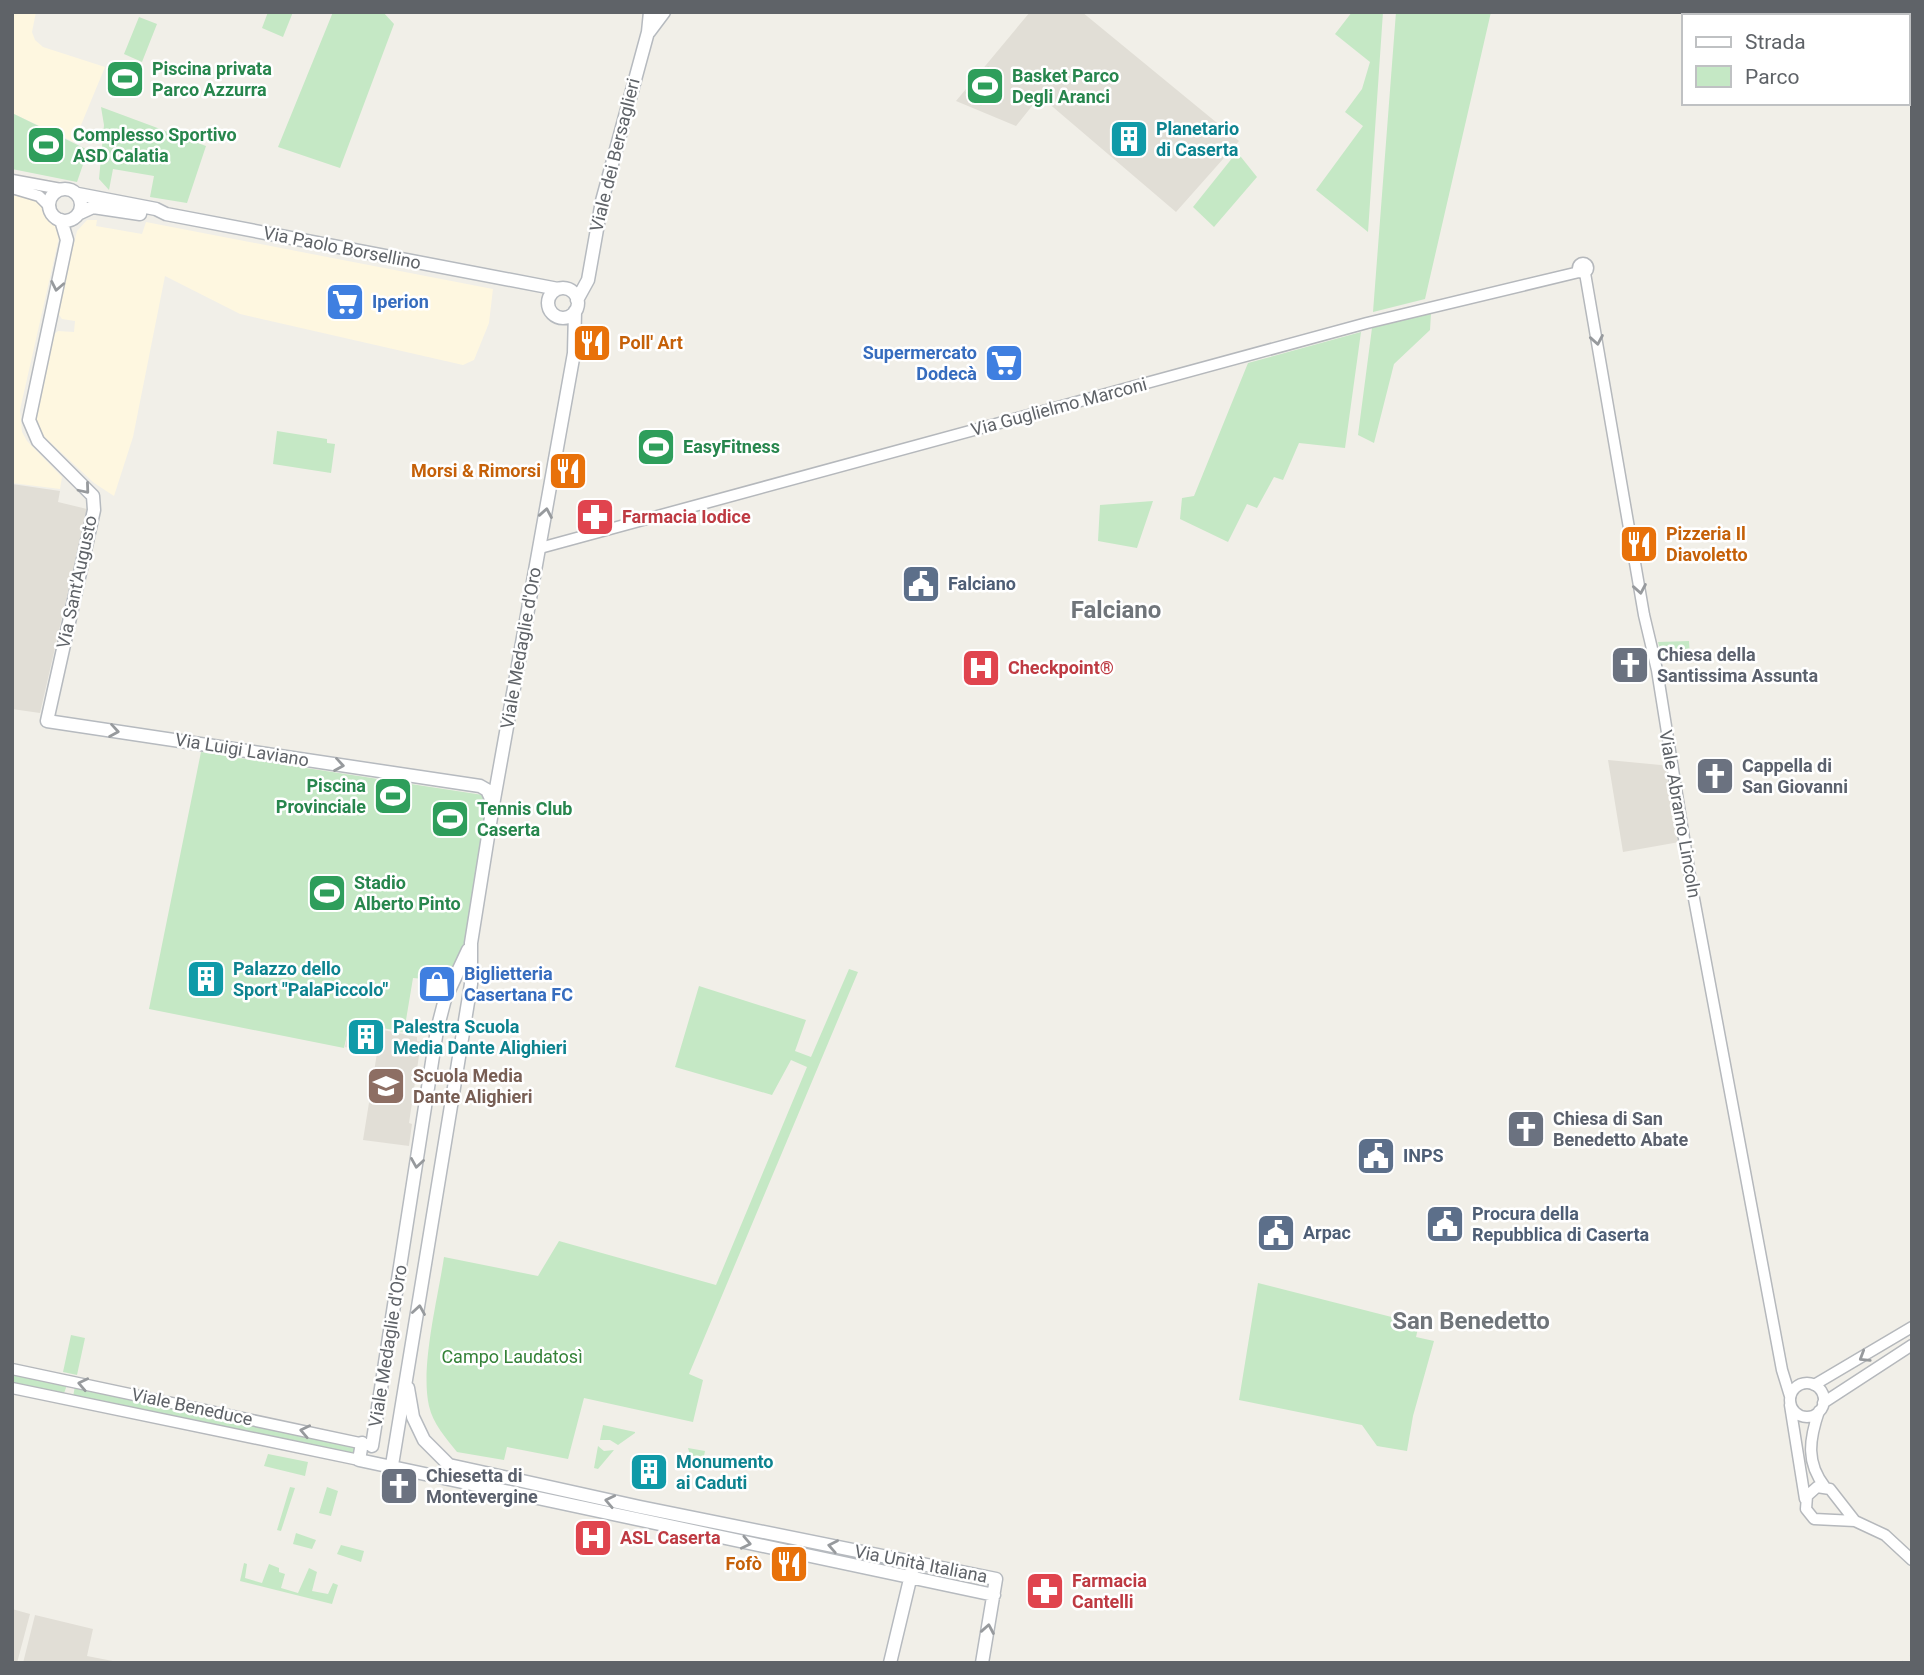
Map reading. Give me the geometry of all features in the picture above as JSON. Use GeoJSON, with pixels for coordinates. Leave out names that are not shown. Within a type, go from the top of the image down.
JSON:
{"type":"FeatureCollection","features":[{"type":"Feature","properties":{"kind":"main road","name":"Viale dei Bersaglieri"},"geometry":{"type":"LineString","coordinates":[[588,280],[602,201],[648,32],[650,12]]}},
{"type":"Feature","properties":{"kind":"main road","name":"Viale dei Bersaglieri"},"geometry":{"type":"LineString","coordinates":[[648,32],[664,12]]}},
{"type":"Feature","properties":{"kind":"main road"},"geometry":{"type":"LineString","coordinates":[[61,189],[70,189],[78,194],[82,203],[79,212],[69,220],[61,220],[50,207],[53,194],[61,189]]}},
{"type":"Feature","properties":{"kind":"main road","name":"Via Paolo Borsellino"},"geometry":{"type":"LineString","coordinates":[[78,194],[517,284],[570,298],[568,317],[558,317],[551,312],[548,303],[517,284]]}},
{"type":"Feature","properties":{"kind":"main road","name":"Via Paolo Borsellino"},"geometry":{"type":"LineString","coordinates":[[79,212],[93,207],[155,216],[166,214]]}},
{"type":"Feature","properties":{"kind":"main road","name":"Via Sant'Augusto"},"geometry":{"type":"LineString","coordinates":[[47,721],[94,510],[93,496],[38,441],[29,420],[67,240],[61,220]]}},
{"type":"Feature","properties":{"kind":"main road"},"geometry":{"type":"LineString","coordinates":[[548,303],[551,295],[570,298],[588,280]]}},
{"type":"Feature","properties":{"kind":"main road","name":"Viale Medaglie d'Oro"},"geometry":{"type":"LineString","coordinates":[[392,1465],[471,984],[471,943],[493,805],[588,280]]}},
{"type":"Feature","properties":{"kind":"main road","name":"Viale Medaglie d'Oro"},"geometry":{"type":"LineString","coordinates":[[570,298],[574,353]]}},
{"type":"Feature","properties":{"kind":"main road","name":"Via Luigi Laviano"},"geometry":{"type":"LineString","coordinates":[[47,721],[480,786]]}},
{"type":"Feature","properties":{"kind":"main road"},"geometry":{"type":"LineString","coordinates":[[480,786],[492,781],[499,773]]}},
{"type":"Feature","properties":{"kind":"main road"},"geometry":{"type":"LineString","coordinates":[[480,786],[487,790],[493,805]]}},
{"type":"Feature","properties":{"kind":"main road","name":"Viale Medaglie d'Oro"},"geometry":{"type":"LineString","coordinates":[[359,1460],[367,1445],[404,1247],[445,999],[471,943]]}},
{"type":"Feature","properties":{"kind":"main road"},"geometry":{"type":"LineString","coordinates":[[445,999],[458,999],[466,1009]]}},
{"type":"Feature","properties":{"kind":"main road"},"geometry":{"type":"LineString","coordinates":[[431,1071],[435,1077],[443,1079],[456,1074]]}},
{"type":"Feature","properties":{"kind":"main road"},"geometry":{"type":"LineString","coordinates":[[427,1096],[434,1091],[445,1095],[452,1104]]}},
{"type":"Feature","properties":{"kind":"main road","name":"Viale Medaglie d'Oro"},"geometry":{"type":"LineString","coordinates":[[404,1247],[429,1251]]}},
{"type":"Feature","properties":{"kind":"main road","name":"Via Unità Italiana"},"geometry":{"type":"LineString","coordinates":[[359,1460],[994,1595],[996,1579],[449,1465],[424,1440],[414,1417],[407,1377]]}},
{"type":"Feature","properties":{"kind":"main road"},"geometry":{"type":"LineString","coordinates":[[367,1445],[385,1448],[395,1445]]}},
{"type":"Feature","properties":{"kind":"main road"},"geometry":{"type":"LineString","coordinates":[[367,1445],[377,1457],[392,1465]]}},
{"type":"Feature","properties":{"kind":"main road"},"geometry":{"type":"LineString","coordinates":[[890,1663],[914,1562]]}},
{"type":"Feature","properties":{"kind":"main road"},"geometry":{"type":"LineString","coordinates":[[982,1663],[994,1595]]}},
{"type":"Feature","properties":{"kind":"street"},"geometry":{"type":"LineString","coordinates":[[12,180],[61,189]]}},
{"type":"Feature","properties":{"kind":"street"},"geometry":{"type":"LineString","coordinates":[[12,188],[39,196],[50,207]]}},
{"type":"Feature","properties":{"kind":"street","name":"Via Guglielmo Marconi"},"geometry":{"type":"LineString","coordinates":[[540,548],[1367,323],[1582,272]]}},
{"type":"Feature","properties":{"kind":"street","name":"Viale Abramo Lincoln"},"geometry":{"type":"LineString","coordinates":[[1582,272],[1790,1401],[1805,1500]]}},
{"type":"Feature","properties":{"kind":"street"},"geometry":{"type":"LineString","coordinates":[[1912,1327],[1814,1385],[1802,1384],[1790,1401],[1803,1416],[1821,1407],[1912,1345]]}},
{"type":"Feature","properties":{"kind":"street","name":"Viale Abramo Lincoln"},"geometry":{"type":"LineString","coordinates":[[1780,1354],[1790,1373],[1802,1384]]}},
{"type":"Feature","properties":{"kind":"street","name":"Viale Beneduce"},"geometry":{"type":"LineString","coordinates":[[12,1369],[367,1445]]}},
{"type":"Feature","properties":{"kind":"street"},"geometry":{"type":"LineString","coordinates":[[1814,1385],[1821,1391],[1821,1407],[1810,1457],[1814,1472],[1825,1487],[1833,1491],[1839,1503],[1855,1521]]}},
{"type":"Feature","properties":{"kind":"street","name":"Viale Beneduce"},"geometry":{"type":"LineString","coordinates":[[12,1388],[359,1460]]}},
{"type":"Feature","properties":{"kind":"street"},"geometry":{"type":"LineString","coordinates":[[1825,1487],[1813,1489],[1805,1500],[1810,1516],[1855,1521],[1885,1535],[1912,1560]]}},
{"type":"Feature","properties":{"kind":"street"},"geometry":{"type":"LineString","coordinates":[[1827,1520],[1837,1511],[1839,1503]]}},
{"type":"Feature","properties":{"kind":"shaded area"},"geometry":{"type":"Polygon","coordinates":[[[12,12],[36,12],[32,32],[35,40],[43,47],[105,67],[74,142],[12,113],[12,12]]]}},
{"type":"Feature","properties":{"kind":"shaded area"},"geometry":{"type":"Polygon","coordinates":[[[1030,12],[1082,12],[1239,141],[1176,212],[1040,96],[1016,126],[956,101],[1030,12]]]}},
{"type":"Feature","properties":{"kind":"shaded area"},"geometry":{"type":"Polygon","coordinates":[[[12,195],[38,200],[60,233],[20,410],[22,432],[27,441],[62,477],[60,489],[12,483],[12,195]]]}},
{"type":"Feature","properties":{"kind":"shaded area"},"geometry":{"type":"Polygon","coordinates":[[[87,220],[97,220],[96,226],[142,234],[146,222],[493,289],[489,323],[474,360],[463,365],[240,314],[165,276],[133,437],[114,496],[94,483],[50,442],[38,430],[35,419],[52,336],[58,331],[74,332],[75,321],[62,319],[57,312],[77,231],[87,220]]]}},
{"type":"Feature","properties":{"kind":"shaded area"},"geometry":{"type":"Polygon","coordinates":[[[12,484],[60,491],[58,502],[87,509],[40,713],[12,709],[12,484]]]}},
{"type":"Feature","properties":{"kind":"shaded area"},"geometry":{"type":"Polygon","coordinates":[[[1608,760],[1671,766],[1685,841],[1623,852],[1608,760]]]}},
{"type":"Feature","properties":{"kind":"shaded area"},"geometry":{"type":"Polygon","coordinates":[[[350,1023],[417,1037],[417,1041],[421,1042],[409,1123],[412,1124],[409,1146],[363,1140],[377,1053],[345,1047],[350,1023]]]}},
{"type":"Feature","properties":{"kind":"shaded area"},"geometry":{"type":"Polygon","coordinates":[[[12,1609],[30,1614],[17,1663],[12,1663],[12,1609]]]}},
{"type":"Feature","properties":{"kind":"shaded area"},"geometry":{"type":"Polygon","coordinates":[[[35,1615],[93,1629],[87,1656],[123,1663],[23,1663],[35,1615]]]}},
{"type":"Feature","properties":{"kind":"green space"},"geometry":{"type":"Polygon","coordinates":[[[268,12],[293,12],[283,37],[262,28],[268,12]]]}},
{"type":"Feature","properties":{"kind":"green space"},"geometry":{"type":"Polygon","coordinates":[[[333,12],[383,12],[394,24],[340,168],[278,147],[333,12]]]}},
{"type":"Feature","properties":{"kind":"green space"},"geometry":{"type":"Polygon","coordinates":[[[1352,12],[1383,12],[1368,232],[1316,190],[1363,126],[1345,112],[1362,89],[1370,62],[1335,34],[1352,12]]]}},
{"type":"Feature","properties":{"kind":"green space"},"geometry":{"type":"Polygon","coordinates":[[[1396,12],[1491,12],[1425,299],[1373,312],[1396,12]]]}},
{"type":"Feature","properties":{"kind":"green space"},"geometry":{"type":"Polygon","coordinates":[[[139,17],[157,24],[142,62],[124,54],[139,17]]]}},
{"type":"Feature","properties":{"kind":"green space","name":"Basket Parco Degli Aranci"},"geometry":{"type":"Polygon","coordinates":[[[988,66],[1004,79],[981,106],[965,93],[988,66]]]}},
{"type":"Feature","properties":{"kind":"green space"},"geometry":{"type":"Polygon","coordinates":[[[101,107],[206,146],[187,203],[150,197],[154,176],[113,169],[109,190],[99,179],[104,125],[101,107]]]}},
{"type":"Feature","properties":{"kind":"green space","name":"Complesso Sportivo ASD Calatia"},"geometry":{"type":"Polygon","coordinates":[[[12,113],[88,150],[77,182],[12,169],[12,113]]]}},
{"type":"Feature","properties":{"kind":"green space"},"geometry":{"type":"Polygon","coordinates":[[[1237,152],[1257,177],[1214,227],[1193,207],[1237,152]]]}},
{"type":"Feature","properties":{"kind":"green space"},"geometry":{"type":"Polygon","coordinates":[[[1431,313],[1430,330],[1394,364],[1374,443],[1358,435],[1372,328],[1431,313]]]}},
{"type":"Feature","properties":{"kind":"green space"},"geometry":{"type":"Polygon","coordinates":[[[1361,332],[1345,448],[1299,443],[1283,480],[1274,477],[1257,508],[1247,504],[1228,542],[1180,519],[1182,498],[1194,496],[1248,363],[1361,332]]]}},
{"type":"Feature","properties":{"kind":"green space"},"geometry":{"type":"Polygon","coordinates":[[[277,431],[327,439],[327,443],[335,444],[331,473],[273,464],[277,431]]]}},
{"type":"Feature","properties":{"kind":"green space"},"geometry":{"type":"Polygon","coordinates":[[[1153,501],[1137,548],[1098,541],[1100,505],[1153,501]]]}},
{"type":"Feature","properties":{"kind":"green space"},"geometry":{"type":"Polygon","coordinates":[[[1689,641],[1690,657],[1662,659],[1658,642],[1689,641]]]}},
{"type":"Feature","properties":{"kind":"green space"},"geometry":{"type":"Polygon","coordinates":[[[201,752],[483,795],[488,805],[471,943],[455,980],[431,991],[425,979],[413,978],[404,1032],[350,1022],[344,1048],[149,1009],[201,752]]]}},
{"type":"Feature","properties":{"kind":"green space","name":"Campo Laudatosì"},"geometry":{"type":"Polygon","coordinates":[[[849,969],[858,972],[689,1374],[703,1380],[693,1422],[584,1398],[568,1459],[507,1447],[504,1460],[457,1452],[434,1419],[427,1390],[428,1353],[444,1257],[538,1276],[559,1241],[716,1285],[807,1067],[791,1060],[772,1095],[675,1067],[699,986],[806,1020],[795,1051],[811,1057],[849,969]]]}},
{"type":"Feature","properties":{"kind":"green space"},"geometry":{"type":"Polygon","coordinates":[[[1258,1283],[1419,1324],[1416,1337],[1434,1341],[1413,1416],[1407,1451],[1377,1446],[1362,1425],[1239,1400],[1258,1283]]]}},
{"type":"Feature","properties":{"kind":"green space"},"geometry":{"type":"Polygon","coordinates":[[[71,1335],[85,1338],[77,1375],[63,1372],[71,1335]]]}},
{"type":"Feature","properties":{"kind":"green space"},"geometry":{"type":"Polygon","coordinates":[[[12,1373],[67,1385],[63,1396],[12,1385],[12,1373]]]}},
{"type":"Feature","properties":{"kind":"green space"},"geometry":{"type":"Polygon","coordinates":[[[75,1386],[357,1446],[356,1455],[73,1397],[75,1386]]]}},
{"type":"Feature","properties":{"kind":"green space"},"geometry":{"type":"Polygon","coordinates":[[[603,1425],[635,1433],[618,1445],[610,1440],[600,1440],[603,1425]]]}},
{"type":"Feature","properties":{"kind":"green space"},"geometry":{"type":"Polygon","coordinates":[[[598,1446],[604,1451],[614,1450],[598,1469],[594,1468],[598,1446]]]}},
{"type":"Feature","properties":{"kind":"green space"},"geometry":{"type":"Polygon","coordinates":[[[688,1448],[705,1451],[702,1466],[693,1465],[688,1448]]]}},
{"type":"Feature","properties":{"kind":"green space"},"geometry":{"type":"Polygon","coordinates":[[[268,1454],[308,1462],[305,1476],[264,1466],[268,1454]]]}},
{"type":"Feature","properties":{"kind":"green space"},"geometry":{"type":"Polygon","coordinates":[[[290,1487],[295,1488],[281,1531],[277,1530],[290,1487]]]}},
{"type":"Feature","properties":{"kind":"green space"},"geometry":{"type":"Polygon","coordinates":[[[327,1487],[338,1491],[331,1516],[319,1513],[327,1487]]]}},
{"type":"Feature","properties":{"kind":"green space"},"geometry":{"type":"Polygon","coordinates":[[[296,1533],[316,1540],[312,1549],[293,1544],[296,1533]]]}},
{"type":"Feature","properties":{"kind":"green space"},"geometry":{"type":"Polygon","coordinates":[[[341,1545],[364,1551],[361,1562],[337,1554],[341,1545]]]}},
{"type":"Feature","properties":{"kind":"green space"},"geometry":{"type":"Polygon","coordinates":[[[244,1563],[247,1564],[245,1578],[262,1583],[269,1564],[279,1568],[279,1572],[285,1574],[281,1588],[298,1593],[309,1568],[317,1572],[312,1591],[328,1594],[333,1583],[338,1585],[332,1604],[240,1581],[244,1563]]]}},
{"type":"Feature","properties":{"kind":"water","name":"Piscina privata Parco Azzurra"},"geometry":{"type":"Polygon","coordinates":[[[123,61],[138,67],[127,97],[112,91],[123,61]]]}},
{"type":"Feature","properties":{"kind":"railway"},"geometry":{"type":"LineString","coordinates":[[1902,1663],[1912,1655]]}},
{"type":"Feature","properties":{"kind":"place","name":"Piscina privata Parco Azzurra"},"geometry":{"type":"Point","coordinates":[125,79]}},
{"type":"Feature","properties":{"kind":"place","name":"Basket Parco Degli Aranci"},"geometry":{"type":"Point","coordinates":[985,86]}},
{"type":"Feature","properties":{"kind":"place","name":"Planetario di Caserta"},"geometry":{"type":"Point","coordinates":[1129,139]}},
{"type":"Feature","properties":{"kind":"place","name":"Complesso Sportivo ASD Calatia"},"geometry":{"type":"Point","coordinates":[46,145]}},
{"type":"Feature","properties":{"kind":"place","name":"Iperion"},"geometry":{"type":"Point","coordinates":[345,302]}},
{"type":"Feature","properties":{"kind":"place","name":"Poll' Art"},"geometry":{"type":"Point","coordinates":[592,343]}},
{"type":"Feature","properties":{"kind":"place","name":"Supermercato Dodecà"},"geometry":{"type":"Point","coordinates":[1004,363]}},
{"type":"Feature","properties":{"kind":"place","name":"EasyFitness"},"geometry":{"type":"Point","coordinates":[656,447]}},
{"type":"Feature","properties":{"kind":"place","name":"Morsi & Rimorsi"},"geometry":{"type":"Point","coordinates":[568,471]}},
{"type":"Feature","properties":{"kind":"place","name":"Farmacia Iodice"},"geometry":{"type":"Point","coordinates":[595,517]}},
{"type":"Feature","properties":{"kind":"place","name":"Pizzeria Il Diavoletto"},"geometry":{"type":"Point","coordinates":[1639,544]}},
{"type":"Feature","properties":{"kind":"place","name":"Falciano"},"geometry":{"type":"Point","coordinates":[921,584]}},
{"type":"Feature","properties":{"kind":"place","name":"Chiesa della Santissima Assunta"},"geometry":{"type":"Point","coordinates":[1630,665]}},
{"type":"Feature","properties":{"kind":"place","name":"Checkpoint®"},"geometry":{"type":"Point","coordinates":[981,668]}},
{"type":"Feature","properties":{"kind":"place","name":"Cappella di San Giovanni"},"geometry":{"type":"Point","coordinates":[1715,776]}},
{"type":"Feature","properties":{"kind":"place","name":"Piscina Provinciale"},"geometry":{"type":"Point","coordinates":[393,796]}},
{"type":"Feature","properties":{"kind":"place","name":"Tennis Club Caserta"},"geometry":{"type":"Point","coordinates":[450,819]}},
{"type":"Feature","properties":{"kind":"place","name":"Stadio Alberto Pinto"},"geometry":{"type":"Point","coordinates":[327,893]}},
{"type":"Feature","properties":{"kind":"place","name":"Palazzo dello Sport \"PalaPiccolo\""},"geometry":{"type":"Point","coordinates":[206,979]}},
{"type":"Feature","properties":{"kind":"place","name":"Biglietteria Casertana FC"},"geometry":{"type":"Point","coordinates":[437,984]}},
{"type":"Feature","properties":{"kind":"place","name":"Palestra Scuola Media Dante Alighieri"},"geometry":{"type":"Point","coordinates":[366,1037]}},
{"type":"Feature","properties":{"kind":"place","name":"Scuola Media Dante Alighieri"},"geometry":{"type":"Point","coordinates":[386,1086]}},
{"type":"Feature","properties":{"kind":"place","name":"Chiesa di San Benedetto Abate"},"geometry":{"type":"Point","coordinates":[1526,1129]}},
{"type":"Feature","properties":{"kind":"place","name":"INPS"},"geometry":{"type":"Point","coordinates":[1376,1156]}},
{"type":"Feature","properties":{"kind":"place","name":"Procura della Repubblica di Caserta"},"geometry":{"type":"Point","coordinates":[1445,1224]}},
{"type":"Feature","properties":{"kind":"place","name":"Arpac"},"geometry":{"type":"Point","coordinates":[1276,1233]}},
{"type":"Feature","properties":{"kind":"place","name":"Monumento ai Caduti"},"geometry":{"type":"Point","coordinates":[649,1472]}},
{"type":"Feature","properties":{"kind":"place","name":"Chiesetta di Montevergine"},"geometry":{"type":"Point","coordinates":[399,1486]}},
{"type":"Feature","properties":{"kind":"place","name":"ASL Caserta"},"geometry":{"type":"Point","coordinates":[593,1538]}},
{"type":"Feature","properties":{"kind":"place","name":"Fofò"},"geometry":{"type":"Point","coordinates":[789,1564]}},
{"type":"Feature","properties":{"kind":"place","name":"Farmacia Cantelli"},"geometry":{"type":"Point","coordinates":[1045,1591]}},
{"type":"Feature","properties":{"kind":"district","name":"Falciano"},"geometry":{"type":"Point","coordinates":[1116,610]}},
{"type":"Feature","properties":{"kind":"district","name":"San Benedetto"},"geometry":{"type":"Point","coordinates":[1471,1321]}}]}
